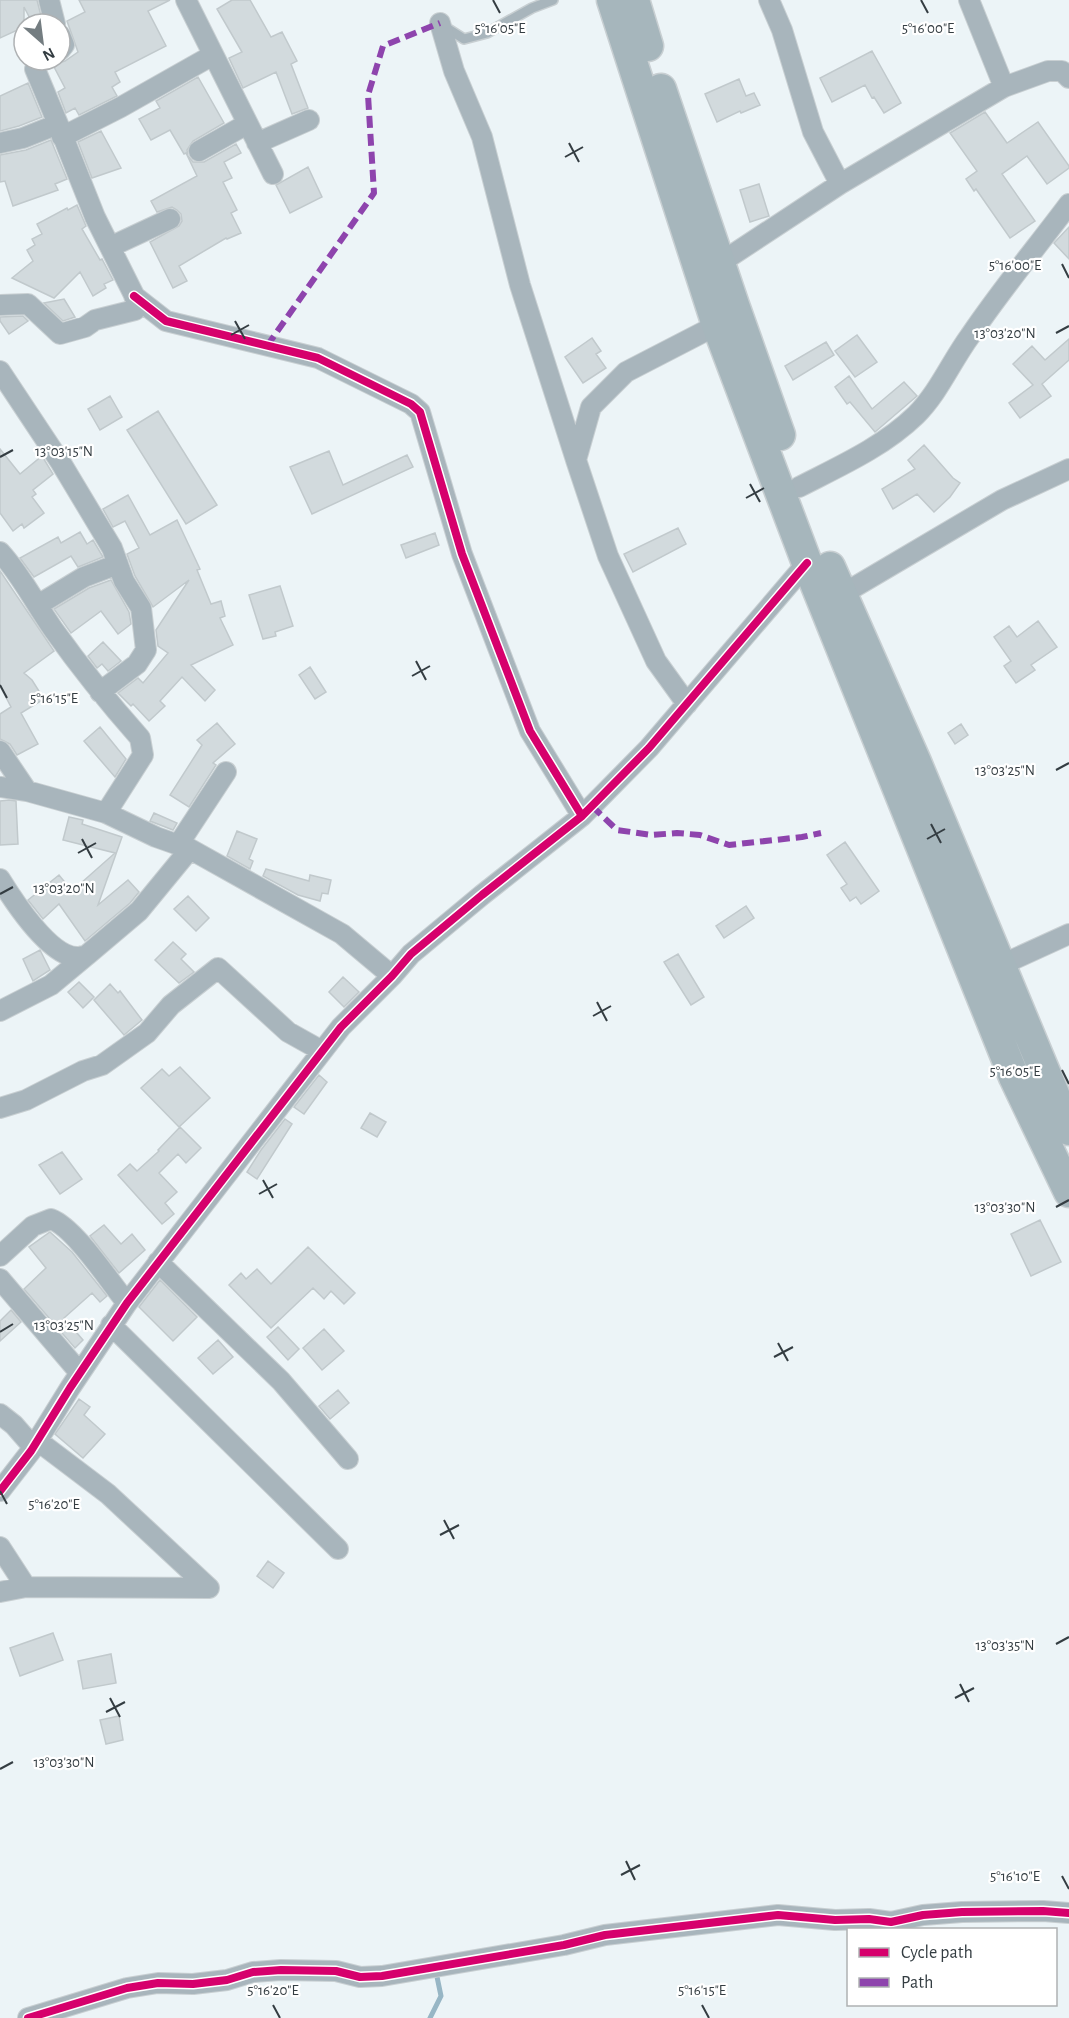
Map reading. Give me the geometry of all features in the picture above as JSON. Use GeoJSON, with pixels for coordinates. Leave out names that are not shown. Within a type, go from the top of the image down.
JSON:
{"type":"FeatureCollection","features":[{"type":"Feature","properties":{"kind":"main road"},"geometry":{"type":"LineString","coordinates":[[612,0],[717,325],[807,563],[1014,1077],[1069,1191]]}},
{"type":"Feature","properties":{"kind":"main road"},"geometry":{"type":"LineString","coordinates":[[634,0],[720,263],[799,487],[841,595],[916,762],[1069,1130]]}},
{"type":"Feature","properties":{"kind":"street"},"geometry":{"type":"LineString","coordinates":[[186,0],[273,174]]}},
{"type":"Feature","properties":{"kind":"street"},"geometry":{"type":"LineString","coordinates":[[770,0],[782,30],[813,132],[840,184]]}},
{"type":"Feature","properties":{"kind":"street"},"geometry":{"type":"LineString","coordinates":[[969,0],[1004,87]]}},
{"type":"Feature","properties":{"kind":"street"},"geometry":{"type":"LineString","coordinates":[[440,23],[454,71],[482,137],[520,285],[608,556],[656,661],[687,704]]}},
{"type":"Feature","properties":{"kind":"street"},"geometry":{"type":"LineString","coordinates":[[0,143],[60,130],[121,107],[213,54]]}},
{"type":"Feature","properties":{"kind":"street"},"geometry":{"type":"LineString","coordinates":[[720,263],[840,184],[1004,87],[1048,71],[1062,71],[1069,78]]}},
{"type":"Feature","properties":{"kind":"street"},"geometry":{"type":"LineString","coordinates":[[0,305],[28,304],[60,333],[85,327],[95,320],[135,310],[138,303],[95,218],[36,72]]}},
{"type":"Feature","properties":{"kind":"street"},"geometry":{"type":"LineString","coordinates":[[257,142],[309,120]]}},
{"type":"Feature","properties":{"kind":"street"},"geometry":{"type":"LineString","coordinates":[[199,151],[247,124]]}},
{"type":"Feature","properties":{"kind":"street"},"geometry":{"type":"LineString","coordinates":[[799,487],[867,452],[895,433],[917,414],[935,393],[968,338],[994,302],[1069,204]]}},
{"type":"Feature","properties":{"kind":"street"},"geometry":{"type":"LineString","coordinates":[[110,247],[170,219]]}},
{"type":"Feature","properties":{"kind":"street"},"geometry":{"type":"LineString","coordinates":[[134,296],[166,321],[318,358],[411,404],[420,412],[462,554],[530,731],[582,816]]}},
{"type":"Feature","properties":{"kind":"street"},"geometry":{"type":"LineString","coordinates":[[576,460],[591,407],[626,372],[717,325]]}},
{"type":"Feature","properties":{"kind":"street"},"geometry":{"type":"LineString","coordinates":[[0,371],[61,463],[112,548],[124,581],[141,608],[146,650],[137,664],[100,692]]}},
{"type":"Feature","properties":{"kind":"street"},"geometry":{"type":"LineString","coordinates":[[841,595],[1002,500],[1069,469]]}},
{"type":"Feature","properties":{"kind":"street"},"geometry":{"type":"LineString","coordinates":[[0,552],[17,570],[51,626],[100,692],[140,738],[143,755],[105,813]]}},
{"type":"Feature","properties":{"kind":"street"},"geometry":{"type":"LineString","coordinates":[[0,1491],[36,1444],[127,1302],[341,1027],[411,954],[582,816],[649,748],[807,563]]}},
{"type":"Feature","properties":{"kind":"street"},"geometry":{"type":"LineString","coordinates":[[38,605],[84,577],[118,564]]}},
{"type":"Feature","properties":{"kind":"street"},"geometry":{"type":"LineString","coordinates":[[0,751],[27,791]]}},
{"type":"Feature","properties":{"kind":"street"},"geometry":{"type":"LineString","coordinates":[[0,1011],[51,985],[139,911],[184,847],[226,772]]}},
{"type":"Feature","properties":{"kind":"street"},"geometry":{"type":"LineString","coordinates":[[0,787],[27,791],[105,813],[184,847],[342,934],[392,976]]}},
{"type":"Feature","properties":{"kind":"street"},"geometry":{"type":"LineString","coordinates":[[0,879],[29,923],[61,952],[76,958],[87,955]]}},
{"type":"Feature","properties":{"kind":"street"},"geometry":{"type":"LineString","coordinates":[[975,978],[1069,934]]}},
{"type":"Feature","properties":{"kind":"street"},"geometry":{"type":"LineString","coordinates":[[0,1108],[26,1100],[83,1071],[102,1065],[147,1033],[171,1005],[218,968],[288,1032],[322,1051]]}},
{"type":"Feature","properties":{"kind":"street"},"geometry":{"type":"LineString","coordinates":[[0,1256],[33,1226],[51,1219],[58,1222],[74,1237],[127,1302]]}},
{"type":"Feature","properties":{"kind":"street"},"geometry":{"type":"LineString","coordinates":[[158,1262],[281,1381],[348,1459]]}},
{"type":"Feature","properties":{"kind":"street"},"geometry":{"type":"LineString","coordinates":[[0,1279],[80,1373]]}},
{"type":"Feature","properties":{"kind":"street"},"geometry":{"type":"LineString","coordinates":[[111,1325],[338,1549]]}},
{"type":"Feature","properties":{"kind":"street"},"geometry":{"type":"LineString","coordinates":[[0,1414],[36,1444],[108,1494],[210,1588],[26,1587],[0,1592]]}},
{"type":"Feature","properties":{"kind":"street"},"geometry":{"type":"LineString","coordinates":[[0,1547],[26,1587]]}},
{"type":"Feature","properties":{"kind":"street"},"geometry":{"type":"LineString","coordinates":[[28,2018],[127,1988],[158,1983],[194,1984],[227,1980],[253,1972],[281,1970],[336,1971],[360,1977],[382,1976],[564,1945],[605,1935],[778,1915],[891,1922],[923,1915],[962,1912],[1069,1913]]}},
{"type":"Feature","properties":{"kind":"lane"},"geometry":{"type":"LineString","coordinates":[[440,23],[464,39],[487,33],[532,8],[553,0]]}},
{"type":"Feature","properties":{"kind":"building"},"geometry":{"type":"Polygon","coordinates":[[[0,0],[37,0],[40,12],[27,12],[24,7],[24,12],[12,12],[12,32],[0,38],[0,0]]]}},
{"type":"Feature","properties":{"kind":"building"},"geometry":{"type":"Polygon","coordinates":[[[79,0],[170,0],[148,11],[166,46],[115,72],[120,82],[112,87],[117,96],[79,115],[75,108],[66,113],[58,92],[65,88],[57,72],[72,72],[72,56],[78,52],[72,35],[72,18],[85,12],[79,0]]]}},
{"type":"Feature","properties":{"kind":"building"},"geometry":{"type":"Polygon","coordinates":[[[232,0],[250,0],[271,37],[282,32],[297,61],[291,64],[308,108],[292,114],[276,72],[243,88],[229,58],[242,52],[217,9],[232,0]]]}},
{"type":"Feature","properties":{"kind":"building"},"geometry":{"type":"Polygon","coordinates":[[[872,51],[901,103],[884,113],[865,85],[832,102],[820,78],[872,51]]]}},
{"type":"Feature","properties":{"kind":"building"},"geometry":{"type":"Polygon","coordinates":[[[198,77],[224,123],[193,141],[187,150],[188,156],[193,162],[204,162],[236,144],[241,153],[224,162],[232,178],[223,182],[237,210],[231,213],[241,233],[226,238],[179,266],[187,281],[173,288],[150,242],[179,226],[182,221],[181,214],[172,207],[157,212],[151,201],[197,176],[186,153],[184,154],[170,130],[151,140],[139,119],[160,108],[156,101],[198,77]]]}},
{"type":"Feature","properties":{"kind":"building"},"geometry":{"type":"Polygon","coordinates":[[[739,79],[746,96],[754,93],[760,105],[717,122],[705,94],[739,79]]]}},
{"type":"Feature","properties":{"kind":"building"},"geometry":{"type":"Polygon","coordinates":[[[28,83],[42,117],[0,131],[0,96],[28,83]]]}},
{"type":"Feature","properties":{"kind":"building"},"geometry":{"type":"Polygon","coordinates":[[[985,112],[1007,143],[1038,122],[1069,166],[1047,184],[1027,156],[1002,174],[1035,221],[1010,238],[976,189],[974,191],[966,179],[977,171],[950,133],[985,112]]]}},
{"type":"Feature","properties":{"kind":"building"},"geometry":{"type":"Polygon","coordinates":[[[101,131],[121,168],[92,178],[78,142],[101,131]]]}},
{"type":"Feature","properties":{"kind":"building"},"geometry":{"type":"Polygon","coordinates":[[[51,140],[67,179],[55,184],[58,190],[13,206],[5,181],[0,182],[0,155],[26,150],[51,140]]]}},
{"type":"Feature","properties":{"kind":"building"},"geometry":{"type":"Polygon","coordinates":[[[308,167],[322,197],[290,213],[276,185],[308,167]]]}},
{"type":"Feature","properties":{"kind":"building"},"geometry":{"type":"Polygon","coordinates":[[[759,184],[769,216],[750,222],[740,190],[759,184]]]}},
{"type":"Feature","properties":{"kind":"building"},"geometry":{"type":"Polygon","coordinates":[[[77,205],[86,226],[82,229],[113,280],[104,284],[106,288],[93,296],[80,272],[54,298],[12,278],[33,261],[27,250],[35,245],[32,239],[42,234],[37,224],[77,205]]]}},
{"type":"Feature","properties":{"kind":"building"},"geometry":{"type":"Polygon","coordinates":[[[1069,227],[1069,259],[1054,243],[1069,227]]]}},
{"type":"Feature","properties":{"kind":"building"},"geometry":{"type":"Polygon","coordinates":[[[64,299],[75,317],[63,321],[44,303],[64,299]]]}},
{"type":"Feature","properties":{"kind":"building"},"geometry":{"type":"Polygon","coordinates":[[[23,316],[28,321],[9,334],[0,321],[0,317],[23,316]]]}},
{"type":"Feature","properties":{"kind":"building"},"geometry":{"type":"Polygon","coordinates":[[[857,335],[877,362],[855,377],[835,351],[857,335]]]}},
{"type":"Feature","properties":{"kind":"building"},"geometry":{"type":"Polygon","coordinates":[[[592,338],[601,351],[596,354],[606,368],[583,383],[565,357],[592,338]]]}},
{"type":"Feature","properties":{"kind":"building"},"geometry":{"type":"Polygon","coordinates":[[[1069,339],[1069,360],[1042,384],[1051,396],[1020,418],[1009,403],[1033,385],[1013,364],[1032,346],[1045,360],[1069,339]]]}},
{"type":"Feature","properties":{"kind":"building"},"geometry":{"type":"Polygon","coordinates":[[[826,342],[834,355],[793,380],[785,366],[826,342]]]}},
{"type":"Feature","properties":{"kind":"building"},"geometry":{"type":"Polygon","coordinates":[[[849,376],[872,409],[904,382],[917,396],[875,432],[850,402],[847,404],[835,387],[849,376]]]}},
{"type":"Feature","properties":{"kind":"building"},"geometry":{"type":"Polygon","coordinates":[[[110,396],[122,417],[100,430],[88,409],[110,396]]]}},
{"type":"Feature","properties":{"kind":"building"},"geometry":{"type":"Polygon","coordinates":[[[158,411],[217,505],[186,524],[127,430],[158,411]]]}},
{"type":"Feature","properties":{"kind":"building"},"geometry":{"type":"Polygon","coordinates":[[[924,445],[960,483],[950,497],[934,512],[917,494],[893,509],[882,489],[915,469],[908,460],[924,445]]]}},
{"type":"Feature","properties":{"kind":"building"},"geometry":{"type":"Polygon","coordinates":[[[0,449],[20,474],[42,456],[53,474],[33,490],[36,494],[32,497],[44,513],[24,528],[22,524],[13,531],[0,513],[0,449]]]}},
{"type":"Feature","properties":{"kind":"building"},"geometry":{"type":"Polygon","coordinates":[[[329,451],[343,485],[407,455],[413,467],[312,514],[290,467],[329,451]]]}},
{"type":"Feature","properties":{"kind":"building"},"geometry":{"type":"Polygon","coordinates":[[[128,495],[150,535],[177,520],[200,569],[197,570],[211,604],[221,601],[225,616],[220,618],[233,645],[191,665],[215,690],[205,701],[182,677],[160,701],[165,706],[149,721],[133,704],[131,706],[118,693],[138,678],[143,683],[168,653],[158,646],[156,630],[189,580],[153,607],[135,576],[127,554],[139,548],[125,521],[113,527],[103,509],[128,495]]]}},
{"type":"Feature","properties":{"kind":"building"},"geometry":{"type":"Polygon","coordinates":[[[678,528],[686,544],[633,572],[624,554],[678,528]]]}},
{"type":"Feature","properties":{"kind":"building"},"geometry":{"type":"Polygon","coordinates":[[[80,532],[87,544],[93,540],[103,557],[78,567],[71,556],[34,577],[20,558],[58,537],[61,543],[80,532]]]}},
{"type":"Feature","properties":{"kind":"building"},"geometry":{"type":"Polygon","coordinates":[[[435,533],[439,545],[406,558],[401,545],[435,533]]]}},
{"type":"Feature","properties":{"kind":"building"},"geometry":{"type":"Polygon","coordinates":[[[0,571],[54,651],[24,673],[32,680],[44,699],[21,713],[38,744],[17,755],[10,744],[0,739],[0,714],[11,707],[0,686],[0,571]]]}},
{"type":"Feature","properties":{"kind":"building"},"geometry":{"type":"Polygon","coordinates":[[[111,580],[129,612],[131,624],[118,634],[101,611],[71,633],[54,609],[89,588],[111,580]]]}},
{"type":"Feature","properties":{"kind":"building"},"geometry":{"type":"Polygon","coordinates":[[[280,586],[293,626],[275,632],[276,636],[263,639],[249,595],[280,586]]]}},
{"type":"Feature","properties":{"kind":"building"},"geometry":{"type":"Polygon","coordinates":[[[1038,621],[1057,647],[1031,665],[1035,670],[1016,683],[1004,666],[1011,661],[994,637],[1009,626],[1017,637],[1038,621]]]}},
{"type":"Feature","properties":{"kind":"building"},"geometry":{"type":"Polygon","coordinates":[[[103,642],[121,661],[108,671],[102,664],[97,668],[88,656],[103,642]]]}},
{"type":"Feature","properties":{"kind":"building"},"geometry":{"type":"Polygon","coordinates":[[[310,667],[326,692],[315,699],[299,675],[310,667]]]}},
{"type":"Feature","properties":{"kind":"building"},"geometry":{"type":"Polygon","coordinates":[[[217,723],[235,744],[213,763],[216,765],[189,807],[170,795],[202,745],[197,740],[217,723]]]}},
{"type":"Feature","properties":{"kind":"building"},"geometry":{"type":"Polygon","coordinates":[[[961,724],[968,735],[955,744],[948,733],[961,724]]]}},
{"type":"Feature","properties":{"kind":"building"},"geometry":{"type":"Polygon","coordinates":[[[100,727],[126,759],[115,777],[84,741],[100,727]]]}},
{"type":"Feature","properties":{"kind":"building"},"geometry":{"type":"Polygon","coordinates":[[[0,801],[16,801],[18,844],[0,845],[0,801]]]}},
{"type":"Feature","properties":{"kind":"building"},"geometry":{"type":"Polygon","coordinates":[[[154,813],[177,823],[173,830],[150,821],[154,813]]]}},
{"type":"Feature","properties":{"kind":"building"},"geometry":{"type":"Polygon","coordinates":[[[69,817],[83,820],[82,824],[122,837],[98,905],[128,880],[139,892],[130,903],[85,941],[59,904],[43,919],[28,900],[59,875],[72,891],[115,853],[63,840],[69,817]]]}},
{"type":"Feature","properties":{"kind":"building"},"geometry":{"type":"Polygon","coordinates":[[[237,831],[257,839],[249,859],[253,861],[250,869],[227,856],[237,831]]]}},
{"type":"Feature","properties":{"kind":"building"},"geometry":{"type":"Polygon","coordinates":[[[845,842],[879,891],[861,904],[856,897],[850,901],[841,888],[847,884],[827,855],[845,842]]]}},
{"type":"Feature","properties":{"kind":"building"},"geometry":{"type":"Polygon","coordinates":[[[266,869],[309,881],[310,875],[331,880],[328,894],[322,893],[320,901],[298,895],[263,876],[266,869]]]}},
{"type":"Feature","properties":{"kind":"building"},"geometry":{"type":"Polygon","coordinates":[[[188,896],[209,918],[196,931],[174,909],[188,896]]]}},
{"type":"Feature","properties":{"kind":"building"},"geometry":{"type":"Polygon","coordinates":[[[746,906],[754,918],[724,938],[716,926],[746,906]]]}},
{"type":"Feature","properties":{"kind":"building"},"geometry":{"type":"Polygon","coordinates":[[[173,942],[186,954],[181,959],[194,972],[179,983],[155,960],[173,942]]]}},
{"type":"Feature","properties":{"kind":"building"},"geometry":{"type":"Polygon","coordinates":[[[40,950],[50,970],[33,981],[23,959],[40,950]]]}},
{"type":"Feature","properties":{"kind":"building"},"geometry":{"type":"Polygon","coordinates":[[[678,954],[704,997],[691,1005],[664,962],[678,954]]]}},
{"type":"Feature","properties":{"kind":"building"},"geometry":{"type":"Polygon","coordinates":[[[343,977],[359,992],[344,1007],[329,992],[343,977]]]}},
{"type":"Feature","properties":{"kind":"building"},"geometry":{"type":"Polygon","coordinates":[[[79,982],[94,997],[83,1008],[68,992],[79,982]]]}},
{"type":"Feature","properties":{"kind":"building"},"geometry":{"type":"Polygon","coordinates":[[[110,984],[118,993],[120,991],[142,1020],[124,1035],[94,1000],[110,984]]]}},
{"type":"Feature","properties":{"kind":"building"},"geometry":{"type":"Polygon","coordinates":[[[180,1067],[210,1098],[179,1127],[141,1088],[162,1069],[169,1076],[180,1067]]]}},
{"type":"Feature","properties":{"kind":"building"},"geometry":{"type":"Polygon","coordinates":[[[319,1075],[327,1082],[304,1114],[294,1107],[319,1075]]]}},
{"type":"Feature","properties":{"kind":"building"},"geometry":{"type":"Polygon","coordinates":[[[370,1113],[386,1122],[377,1137],[361,1128],[370,1113]]]}},
{"type":"Feature","properties":{"kind":"building"},"geometry":{"type":"Polygon","coordinates":[[[285,1119],[292,1124],[257,1179],[247,1172],[285,1119]]]}},
{"type":"Feature","properties":{"kind":"building"},"geometry":{"type":"Polygon","coordinates":[[[180,1127],[201,1148],[186,1163],[178,1154],[159,1173],[177,1192],[165,1203],[174,1214],[162,1224],[118,1175],[130,1164],[137,1171],[180,1127]]]}},
{"type":"Feature","properties":{"kind":"building"},"geometry":{"type":"Polygon","coordinates":[[[62,1152],[82,1179],[60,1194],[39,1165],[62,1152]]]}},
{"type":"Feature","properties":{"kind":"building"},"geometry":{"type":"Polygon","coordinates":[[[1040,1220],[1061,1262],[1031,1276],[1011,1234],[1040,1220]]]}},
{"type":"Feature","properties":{"kind":"building"},"geometry":{"type":"Polygon","coordinates":[[[104,1225],[121,1244],[132,1234],[145,1250],[119,1273],[90,1236],[104,1225]]]}},
{"type":"Feature","properties":{"kind":"building"},"geometry":{"type":"Polygon","coordinates":[[[50,1232],[72,1252],[107,1296],[100,1302],[92,1293],[64,1318],[83,1340],[75,1348],[24,1289],[46,1268],[29,1247],[50,1232]]]}},
{"type":"Feature","properties":{"kind":"building"},"geometry":{"type":"Polygon","coordinates":[[[308,1247],[355,1293],[344,1304],[331,1291],[324,1299],[313,1288],[271,1328],[229,1285],[241,1273],[246,1279],[257,1269],[271,1284],[308,1247]]]}},
{"type":"Feature","properties":{"kind":"building"},"geometry":{"type":"Polygon","coordinates":[[[160,1280],[197,1317],[173,1341],[139,1307],[160,1280]]]}},
{"type":"Feature","properties":{"kind":"building"},"geometry":{"type":"Polygon","coordinates":[[[11,1310],[21,1322],[0,1341],[0,1321],[11,1310]]]}},
{"type":"Feature","properties":{"kind":"building"},"geometry":{"type":"Polygon","coordinates":[[[278,1327],[299,1349],[288,1360],[267,1337],[278,1327]]]}},
{"type":"Feature","properties":{"kind":"building"},"geometry":{"type":"Polygon","coordinates":[[[324,1329],[344,1351],[322,1370],[303,1348],[324,1329]]]}},
{"type":"Feature","properties":{"kind":"building"},"geometry":{"type":"Polygon","coordinates":[[[218,1340],[233,1357],[213,1374],[198,1358],[218,1340]]]}},
{"type":"Feature","properties":{"kind":"building"},"geometry":{"type":"Polygon","coordinates":[[[338,1390],[349,1403],[330,1419],[319,1406],[338,1390]]]}},
{"type":"Feature","properties":{"kind":"building"},"geometry":{"type":"Polygon","coordinates":[[[79,1399],[90,1407],[84,1415],[105,1434],[83,1458],[55,1434],[79,1399]]]}},
{"type":"Feature","properties":{"kind":"building"},"geometry":{"type":"Polygon","coordinates":[[[268,1561],[284,1573],[273,1588],[257,1576],[268,1561]]]}},
{"type":"Feature","properties":{"kind":"building"},"geometry":{"type":"Polygon","coordinates":[[[53,1633],[63,1660],[20,1676],[10,1648],[53,1633]]]}},
{"type":"Feature","properties":{"kind":"building"},"geometry":{"type":"Polygon","coordinates":[[[111,1654],[116,1683],[83,1689],[78,1661],[111,1654]]]}},
{"type":"Feature","properties":{"kind":"building"},"geometry":{"type":"Polygon","coordinates":[[[119,1716],[123,1740],[106,1744],[100,1720],[119,1716]]]}},
{"type":"Feature","properties":{"kind":"waterway"},"geometry":{"type":"LineString","coordinates":[[430,2018],[441,1996],[436,1972]]}},
{"type":"Feature","properties":{"kind":"marked path"},"geometry":{"type":"LineString","coordinates":[[267,346],[374,193],[368,95],[383,46],[440,23]]}},
{"type":"Feature","properties":{"kind":"marked path"},"geometry":{"type":"LineString","coordinates":[[592,806],[617,830],[652,835],[677,833],[700,835],[729,845],[821,833]]}},
{"type":"Feature","properties":{"kind":"cycle path"},"geometry":{"type":"LineString","coordinates":[[134,296],[166,321],[318,358],[411,404],[420,412],[462,554],[530,731],[582,816]]}},
{"type":"Feature","properties":{"kind":"cycle path"},"geometry":{"type":"LineString","coordinates":[[0,1491],[31,1451],[127,1303],[341,1027],[411,954],[582,816],[649,748],[807,563]]}},
{"type":"Feature","properties":{"kind":"cycle path"},"geometry":{"type":"LineString","coordinates":[[28,2018],[127,1988],[158,1983],[193,1984],[227,1980],[253,1972],[281,1970],[336,1971],[360,1977],[382,1976],[564,1945],[605,1935],[778,1915],[891,1922],[923,1915],[962,1912],[1069,1913]]}}]}
